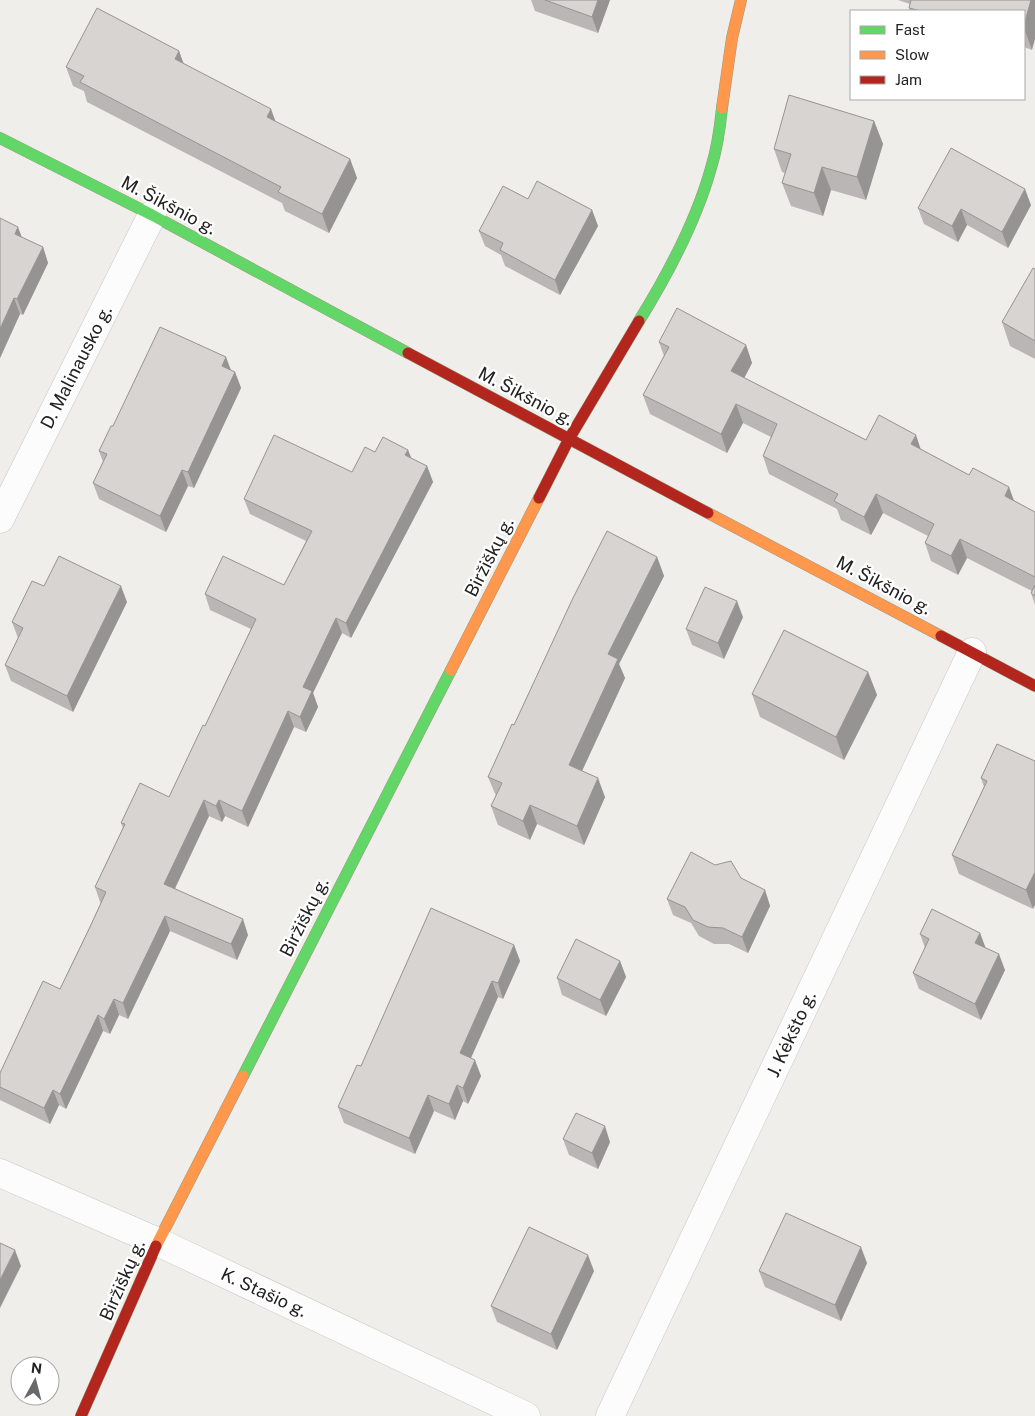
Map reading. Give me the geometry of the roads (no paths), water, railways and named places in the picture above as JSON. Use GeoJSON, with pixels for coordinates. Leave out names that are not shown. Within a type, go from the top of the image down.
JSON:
{"type":"FeatureCollection","features":[{"type":"Feature","properties":{"kind":"street","name":"Biržiškų g."},"geometry":{"type":"LineString","coordinates":[[81,1416],[158,1242],[569,439],[656,293],[698,208],[714,159],[732,38],[741,0]]}},
{"type":"Feature","properties":{"kind":"street","name":"M. Šikšnio g."},"geometry":{"type":"LineString","coordinates":[[0,138],[152,215],[1035,686]]}},
{"type":"Feature","properties":{"kind":"street","name":"D. Malinausko g."},"geometry":{"type":"LineString","coordinates":[[0,519],[152,215]]}},
{"type":"Feature","properties":{"kind":"street","name":"J. Kėkšto g."},"geometry":{"type":"LineString","coordinates":[[610,1416],[972,652]]}},
{"type":"Feature","properties":{"kind":"street","name":"K. Stašio g."},"geometry":{"type":"LineString","coordinates":[[0,1173],[158,1242],[526,1416]]}}]}
